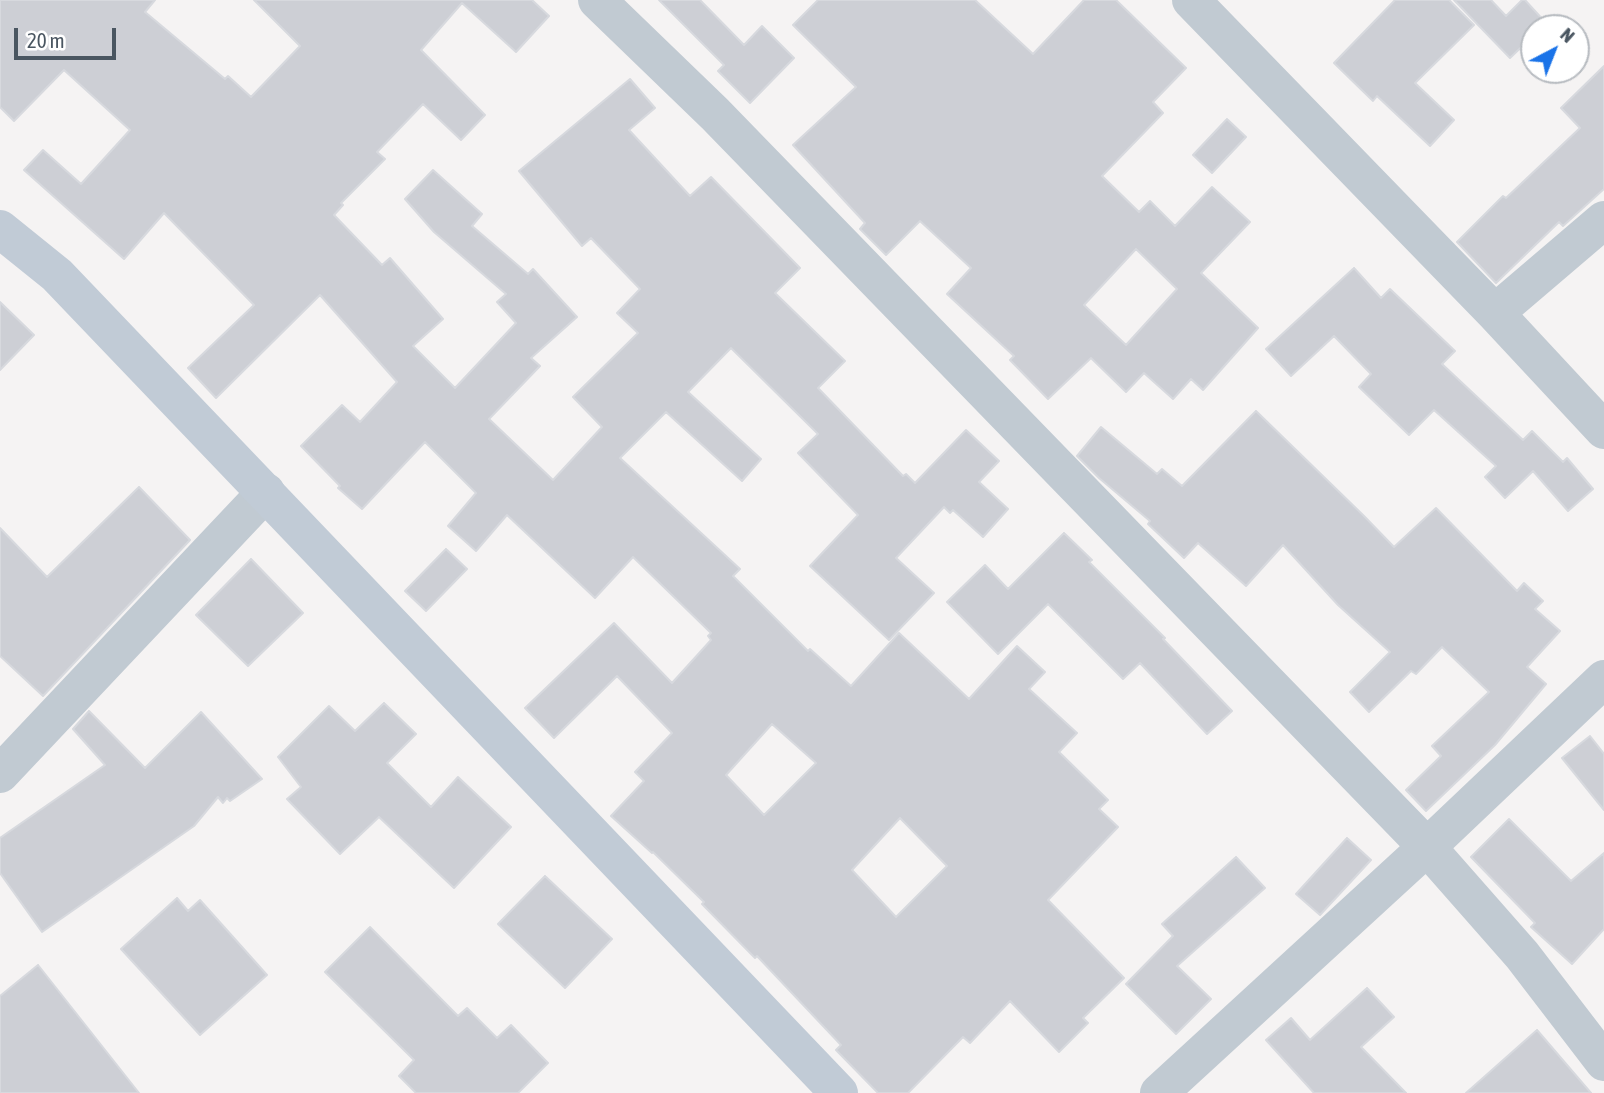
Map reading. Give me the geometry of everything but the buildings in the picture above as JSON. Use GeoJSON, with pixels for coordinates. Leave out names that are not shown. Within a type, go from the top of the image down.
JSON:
{"type":"FeatureCollection","features":[{"type":"Feature","properties":{"kind":"main road"},"geometry":{"type":"LineString","coordinates":[[0,229],[57,275],[839,1093]]}},
{"type":"Feature","properties":{"kind":"street"},"geometry":{"type":"LineString","coordinates":[[597,0],[725,124],[1427,847],[1522,955],[1604,1062]]}},
{"type":"Feature","properties":{"kind":"street"},"geometry":{"type":"LineString","coordinates":[[1191,0],[1495,313],[1604,430]]}},
{"type":"Feature","properties":{"kind":"street"},"geometry":{"type":"LineString","coordinates":[[1495,313],[1604,220]]}},
{"type":"Feature","properties":{"kind":"street"},"geometry":{"type":"LineString","coordinates":[[0,774],[266,492]]}},
{"type":"Feature","properties":{"kind":"street"},"geometry":{"type":"LineString","coordinates":[[1159,1093],[1427,847],[1604,679]]}}]}
